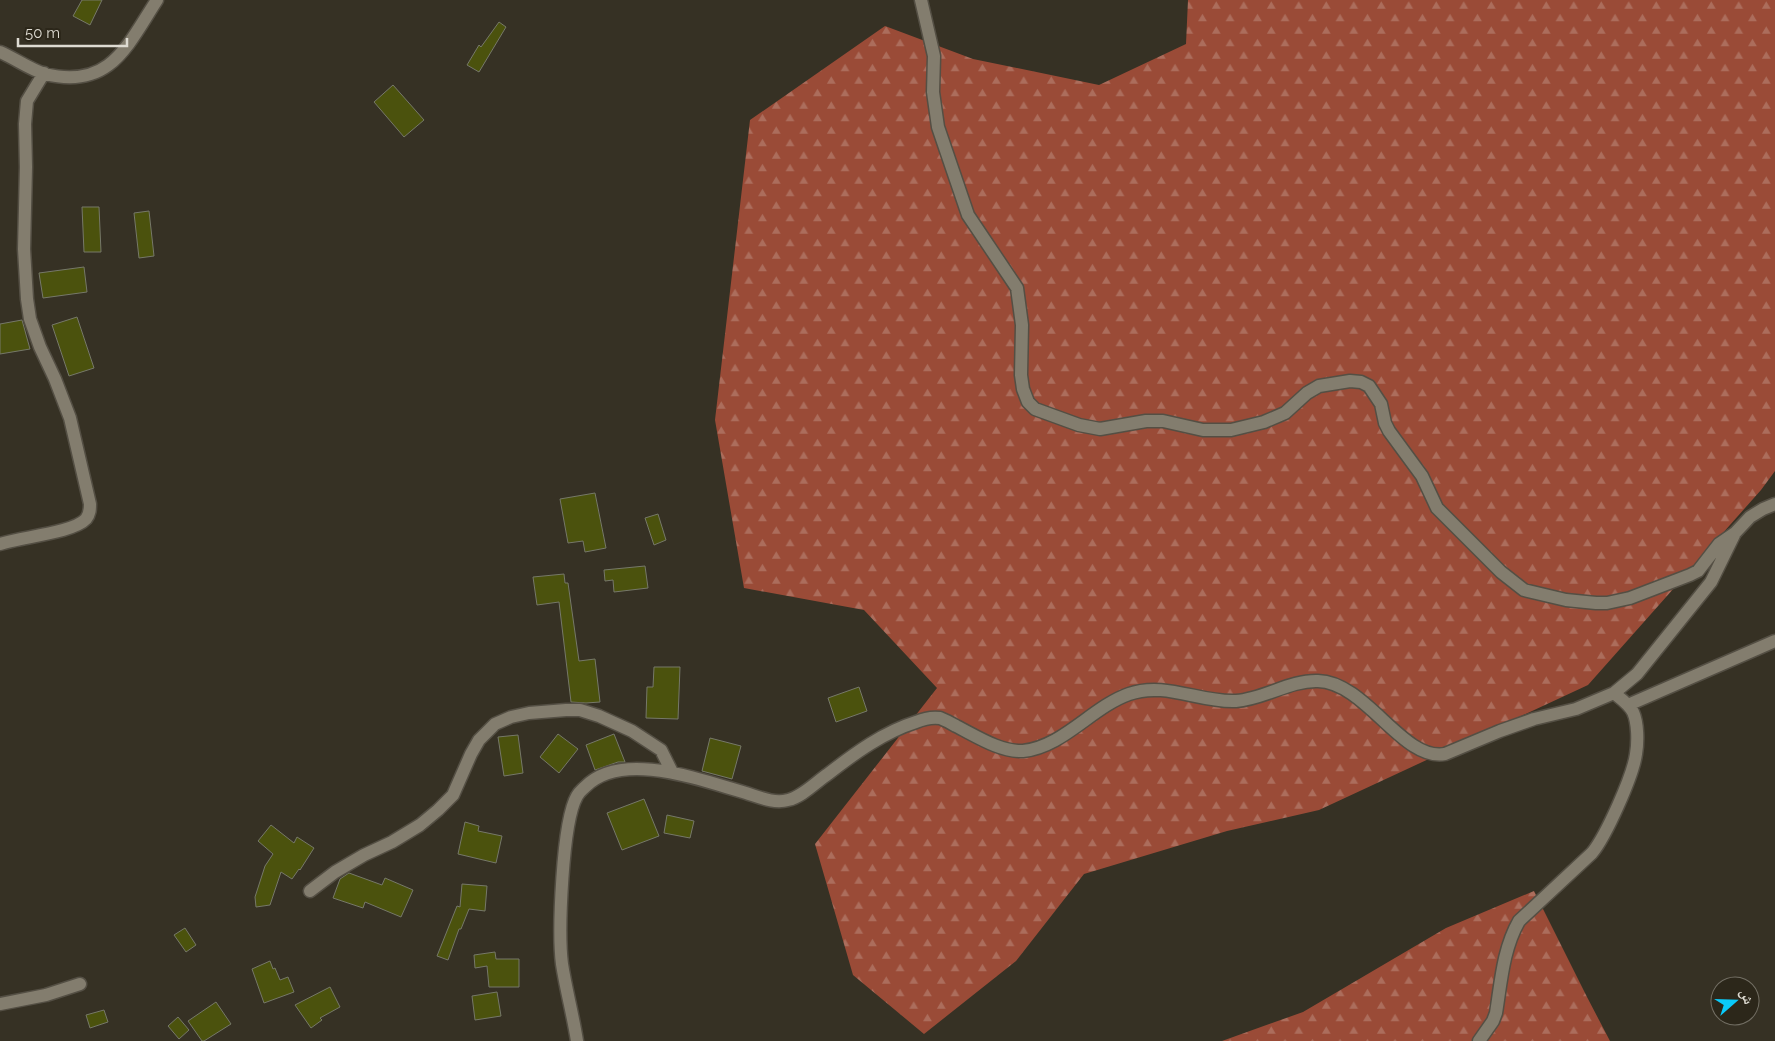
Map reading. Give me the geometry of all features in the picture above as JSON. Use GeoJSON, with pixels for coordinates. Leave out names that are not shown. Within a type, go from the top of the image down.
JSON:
{"type":"FeatureCollection","features":[{"type":"Feature","properties":{"kind":"street"},"geometry":{"type":"LineString","coordinates":[[0,52],[44,73],[70,78],[90,75],[114,62],[156,0]]}},
{"type":"Feature","properties":{"kind":"street"},"geometry":{"type":"LineString","coordinates":[[922,0],[934,56],[934,92],[938,127],[968,216],[1017,288],[1022,325],[1021,375],[1023,389],[1028,402],[1035,409],[1079,425],[1100,429],[1162,421],[1202,430],[1231,430],[1264,422],[1285,413],[1307,393],[1319,386],[1350,382],[1370,386],[1381,404],[1385,423],[1389,431],[1422,476],[1437,508],[1443,516],[1518,586],[1524,590],[1566,600],[1596,603],[1630,598],[1690,576],[1698,571],[1719,544],[1735,533],[1750,518],[1763,509],[1775,504]]}},
{"type":"Feature","properties":{"kind":"street"},"geometry":{"type":"LineString","coordinates":[[0,544],[72,527],[88,518],[90,512],[90,504],[70,418],[30,320],[27,299],[24,249],[25,124],[27,101],[44,73]]}},
{"type":"Feature","properties":{"kind":"street"},"geometry":{"type":"LineString","coordinates":[[577,1041],[560,944],[566,842],[571,814],[577,796],[587,784],[604,774],[641,768],[672,772],[769,800],[788,800],[802,793],[882,736],[923,720],[938,718],[1003,748],[1025,750],[1052,742],[1110,702],[1131,693],[1148,690],[1169,690],[1228,701],[1240,701],[1253,699],[1306,682],[1317,681],[1337,685],[1365,703],[1423,752],[1439,755],[1534,719],[1576,709],[1614,693],[1637,674],[1711,582],[1735,533]]}},
{"type":"Feature","properties":{"kind":"street"},"geometry":{"type":"LineString","coordinates":[[1628,705],[1775,641]]}},
{"type":"Feature","properties":{"kind":"street"},"geometry":{"type":"LineString","coordinates":[[1479,1041],[1496,1013],[1506,950],[1512,933],[1519,921],[1592,853],[1601,842],[1631,772],[1636,754],[1636,723],[1628,705],[1614,693]]}},
{"type":"Feature","properties":{"kind":"street"},"geometry":{"type":"LineString","coordinates":[[310,891],[349,863],[392,842],[420,825],[438,810],[453,796],[479,740],[495,724],[511,717],[529,713],[566,710],[580,710],[599,716],[632,731],[661,750],[672,772]]}},
{"type":"Feature","properties":{"kind":"street"},"geometry":{"type":"LineString","coordinates":[[0,1004],[46,995],[80,984]]}},
{"type":"Feature","properties":{"kind":"green space"},"geometry":{"type":"Polygon","coordinates":[[[1188,0],[1775,0],[1775,471],[1761,490],[1588,685],[1319,810],[1227,831],[1084,874],[1016,961],[924,1034],[853,975],[815,844],[937,688],[864,610],[744,588],[715,420],[750,120],[885,26],[973,59],[1099,85],[1186,44],[1188,0]]]}},
{"type":"Feature","properties":{"kind":"green space"},"geometry":{"type":"Polygon","coordinates":[[[1534,891],[1610,1041],[1222,1041],[1303,1012],[1446,928],[1534,891]]]}},
{"type":"Feature","properties":{"kind":"building"},"geometry":{"type":"Polygon","coordinates":[[[82,0],[102,0],[90,25],[73,16],[82,0]]]}},
{"type":"Feature","properties":{"kind":"building"},"geometry":{"type":"Polygon","coordinates":[[[499,22],[506,27],[479,72],[467,65],[479,45],[481,47],[499,22]]]}},
{"type":"Feature","properties":{"kind":"building"},"geometry":{"type":"Polygon","coordinates":[[[393,85],[424,120],[404,137],[374,102],[393,85]]]}},
{"type":"Feature","properties":{"kind":"building"},"geometry":{"type":"Polygon","coordinates":[[[82,207],[99,207],[101,252],[84,252],[82,207]]]}},
{"type":"Feature","properties":{"kind":"building"},"geometry":{"type":"Polygon","coordinates":[[[149,211],[154,256],[139,258],[134,213],[149,211]]]}},
{"type":"Feature","properties":{"kind":"building"},"geometry":{"type":"Polygon","coordinates":[[[84,267],[87,292],[43,298],[39,273],[84,267]]]}},
{"type":"Feature","properties":{"kind":"building"},"geometry":{"type":"Polygon","coordinates":[[[77,317],[94,368],[69,376],[52,325],[77,317]]]}},
{"type":"Feature","properties":{"kind":"building"},"geometry":{"type":"Polygon","coordinates":[[[22,320],[30,349],[0,354],[0,324],[22,320]]]}},
{"type":"Feature","properties":{"kind":"building"},"geometry":{"type":"Polygon","coordinates":[[[595,493],[606,548],[585,552],[583,541],[568,543],[560,499],[595,493]]]}},
{"type":"Feature","properties":{"kind":"building"},"geometry":{"type":"Polygon","coordinates":[[[658,514],[666,540],[654,545],[645,518],[658,514]]]}},
{"type":"Feature","properties":{"kind":"building"},"geometry":{"type":"Polygon","coordinates":[[[645,566],[648,588],[614,592],[613,580],[605,581],[604,570],[645,566]]]}},
{"type":"Feature","properties":{"kind":"building"},"geometry":{"type":"Polygon","coordinates":[[[564,574],[565,583],[568,583],[579,661],[595,659],[600,702],[571,702],[559,602],[537,605],[533,577],[564,574]]]}},
{"type":"Feature","properties":{"kind":"building"},"geometry":{"type":"Polygon","coordinates":[[[654,667],[680,667],[678,719],[646,718],[647,687],[653,687],[654,667]]]}},
{"type":"Feature","properties":{"kind":"building"},"geometry":{"type":"Polygon","coordinates":[[[859,687],[867,711],[836,722],[828,698],[859,687]]]}},
{"type":"Feature","properties":{"kind":"building"},"geometry":{"type":"Polygon","coordinates":[[[558,734],[578,749],[559,773],[540,757],[558,734]]]}},
{"type":"Feature","properties":{"kind":"building"},"geometry":{"type":"Polygon","coordinates":[[[614,734],[625,762],[618,762],[595,770],[586,745],[614,734]]]}},
{"type":"Feature","properties":{"kind":"building"},"geometry":{"type":"Polygon","coordinates":[[[518,735],[523,773],[504,776],[498,737],[518,735]]]}},
{"type":"Feature","properties":{"kind":"building"},"geometry":{"type":"Polygon","coordinates":[[[710,738],[741,746],[732,779],[702,771],[710,738]]]}},
{"type":"Feature","properties":{"kind":"building"},"geometry":{"type":"Polygon","coordinates":[[[644,799],[659,836],[622,850],[607,813],[644,799]]]}},
{"type":"Feature","properties":{"kind":"building"},"geometry":{"type":"Polygon","coordinates":[[[667,815],[694,821],[690,838],[664,833],[667,815]]]}},
{"type":"Feature","properties":{"kind":"building"},"geometry":{"type":"Polygon","coordinates":[[[465,822],[479,826],[478,831],[502,836],[496,863],[458,854],[465,822]]]}},
{"type":"Feature","properties":{"kind":"building"},"geometry":{"type":"Polygon","coordinates":[[[271,825],[294,843],[297,837],[314,848],[292,879],[281,872],[270,905],[256,907],[255,897],[265,866],[273,854],[258,841],[271,825]]]}},
{"type":"Feature","properties":{"kind":"building"},"geometry":{"type":"Polygon","coordinates":[[[349,873],[382,885],[385,878],[413,890],[401,917],[365,902],[363,908],[333,898],[340,879],[349,873]]]}},
{"type":"Feature","properties":{"kind":"building"},"geometry":{"type":"Polygon","coordinates":[[[462,884],[487,886],[485,911],[469,909],[461,929],[459,929],[448,960],[437,956],[457,906],[460,907],[462,884]]]}},
{"type":"Feature","properties":{"kind":"building"},"geometry":{"type":"Polygon","coordinates":[[[185,928],[196,945],[186,952],[174,935],[185,928]]]}},
{"type":"Feature","properties":{"kind":"building"},"geometry":{"type":"Polygon","coordinates":[[[495,952],[496,959],[519,959],[519,987],[489,987],[487,966],[475,968],[474,955],[495,952]]]}},
{"type":"Feature","properties":{"kind":"building"},"geometry":{"type":"Polygon","coordinates":[[[270,961],[280,980],[288,977],[294,992],[264,1003],[252,969],[270,961]]]}},
{"type":"Feature","properties":{"kind":"building"},"geometry":{"type":"Polygon","coordinates":[[[330,987],[340,1007],[320,1018],[322,1020],[311,1028],[295,1005],[330,987]]]}},
{"type":"Feature","properties":{"kind":"building"},"geometry":{"type":"Polygon","coordinates":[[[497,992],[501,1016],[475,1020],[472,996],[497,992]]]}},
{"type":"Feature","properties":{"kind":"building"},"geometry":{"type":"Polygon","coordinates":[[[216,1002],[231,1024],[202,1041],[188,1021],[216,1002]]]}},
{"type":"Feature","properties":{"kind":"building"},"geometry":{"type":"Polygon","coordinates":[[[104,1010],[108,1022],[90,1028],[86,1015],[104,1010]]]}},
{"type":"Feature","properties":{"kind":"building"},"geometry":{"type":"Polygon","coordinates":[[[178,1017],[189,1030],[179,1039],[168,1026],[178,1017]]]}}]}
